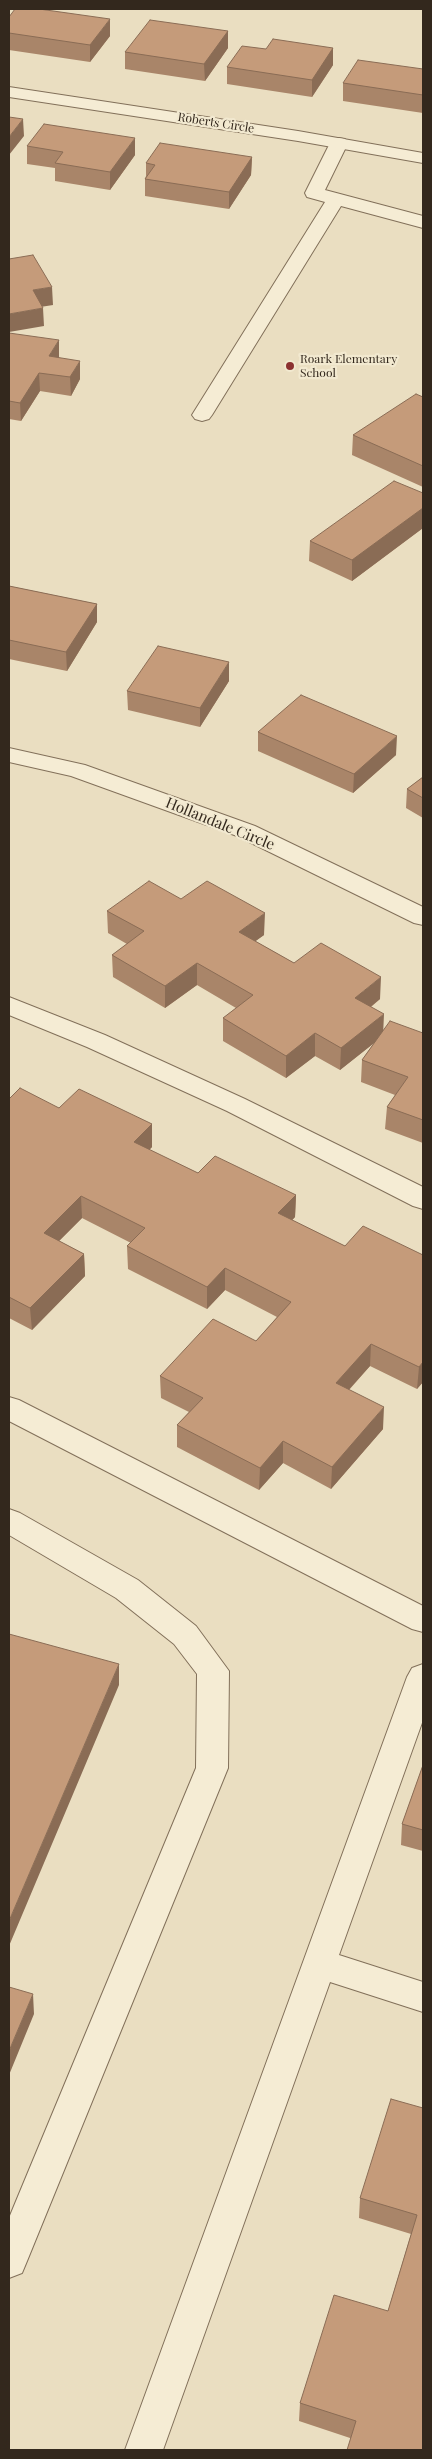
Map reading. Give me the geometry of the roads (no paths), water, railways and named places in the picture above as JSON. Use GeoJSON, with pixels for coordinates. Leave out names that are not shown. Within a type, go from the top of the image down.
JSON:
{"type":"FeatureCollection","features":[{"type":"Feature","properties":{"kind":"street","name":"Roberts Circle"},"geometry":{"type":"LineString","coordinates":[[9,92],[339,143],[423,158]]}},
{"type":"Feature","properties":{"kind":"street"},"geometry":{"type":"LineString","coordinates":[[339,143],[314,193],[423,222]]}},
{"type":"Feature","properties":{"kind":"street"},"geometry":{"type":"LineString","coordinates":[[202,414],[336,199]]}},
{"type":"Feature","properties":{"kind":"street","name":"Hollandale Circle"},"geometry":{"type":"LineString","coordinates":[[9,755],[77,770],[246,831],[423,917]]}},
{"type":"Feature","properties":{"kind":"street"},"geometry":{"type":"LineString","coordinates":[[9,1005],[96,1041],[236,1106],[423,1199]]}},
{"type":"Feature","properties":{"kind":"street"},"geometry":{"type":"LineString","coordinates":[[9,1408],[423,1620]]}},
{"type":"Feature","properties":{"kind":"street"},"geometry":{"type":"LineString","coordinates":[[9,1521],[127,1589],[185,1634],[213,1671],[212,1768],[9,2261]]}},
{"type":"Feature","properties":{"kind":"street"},"geometry":{"type":"LineString","coordinates":[[144,2450],[423,1677]]}},
{"type":"Feature","properties":{"kind":"street"},"geometry":{"type":"LineString","coordinates":[[320,1964],[423,1997]]}},
{"type":"Feature","properties":{"kind":"place","name":"Roark Elementary School"},"geometry":{"type":"Point","coordinates":[290,366]}}]}
